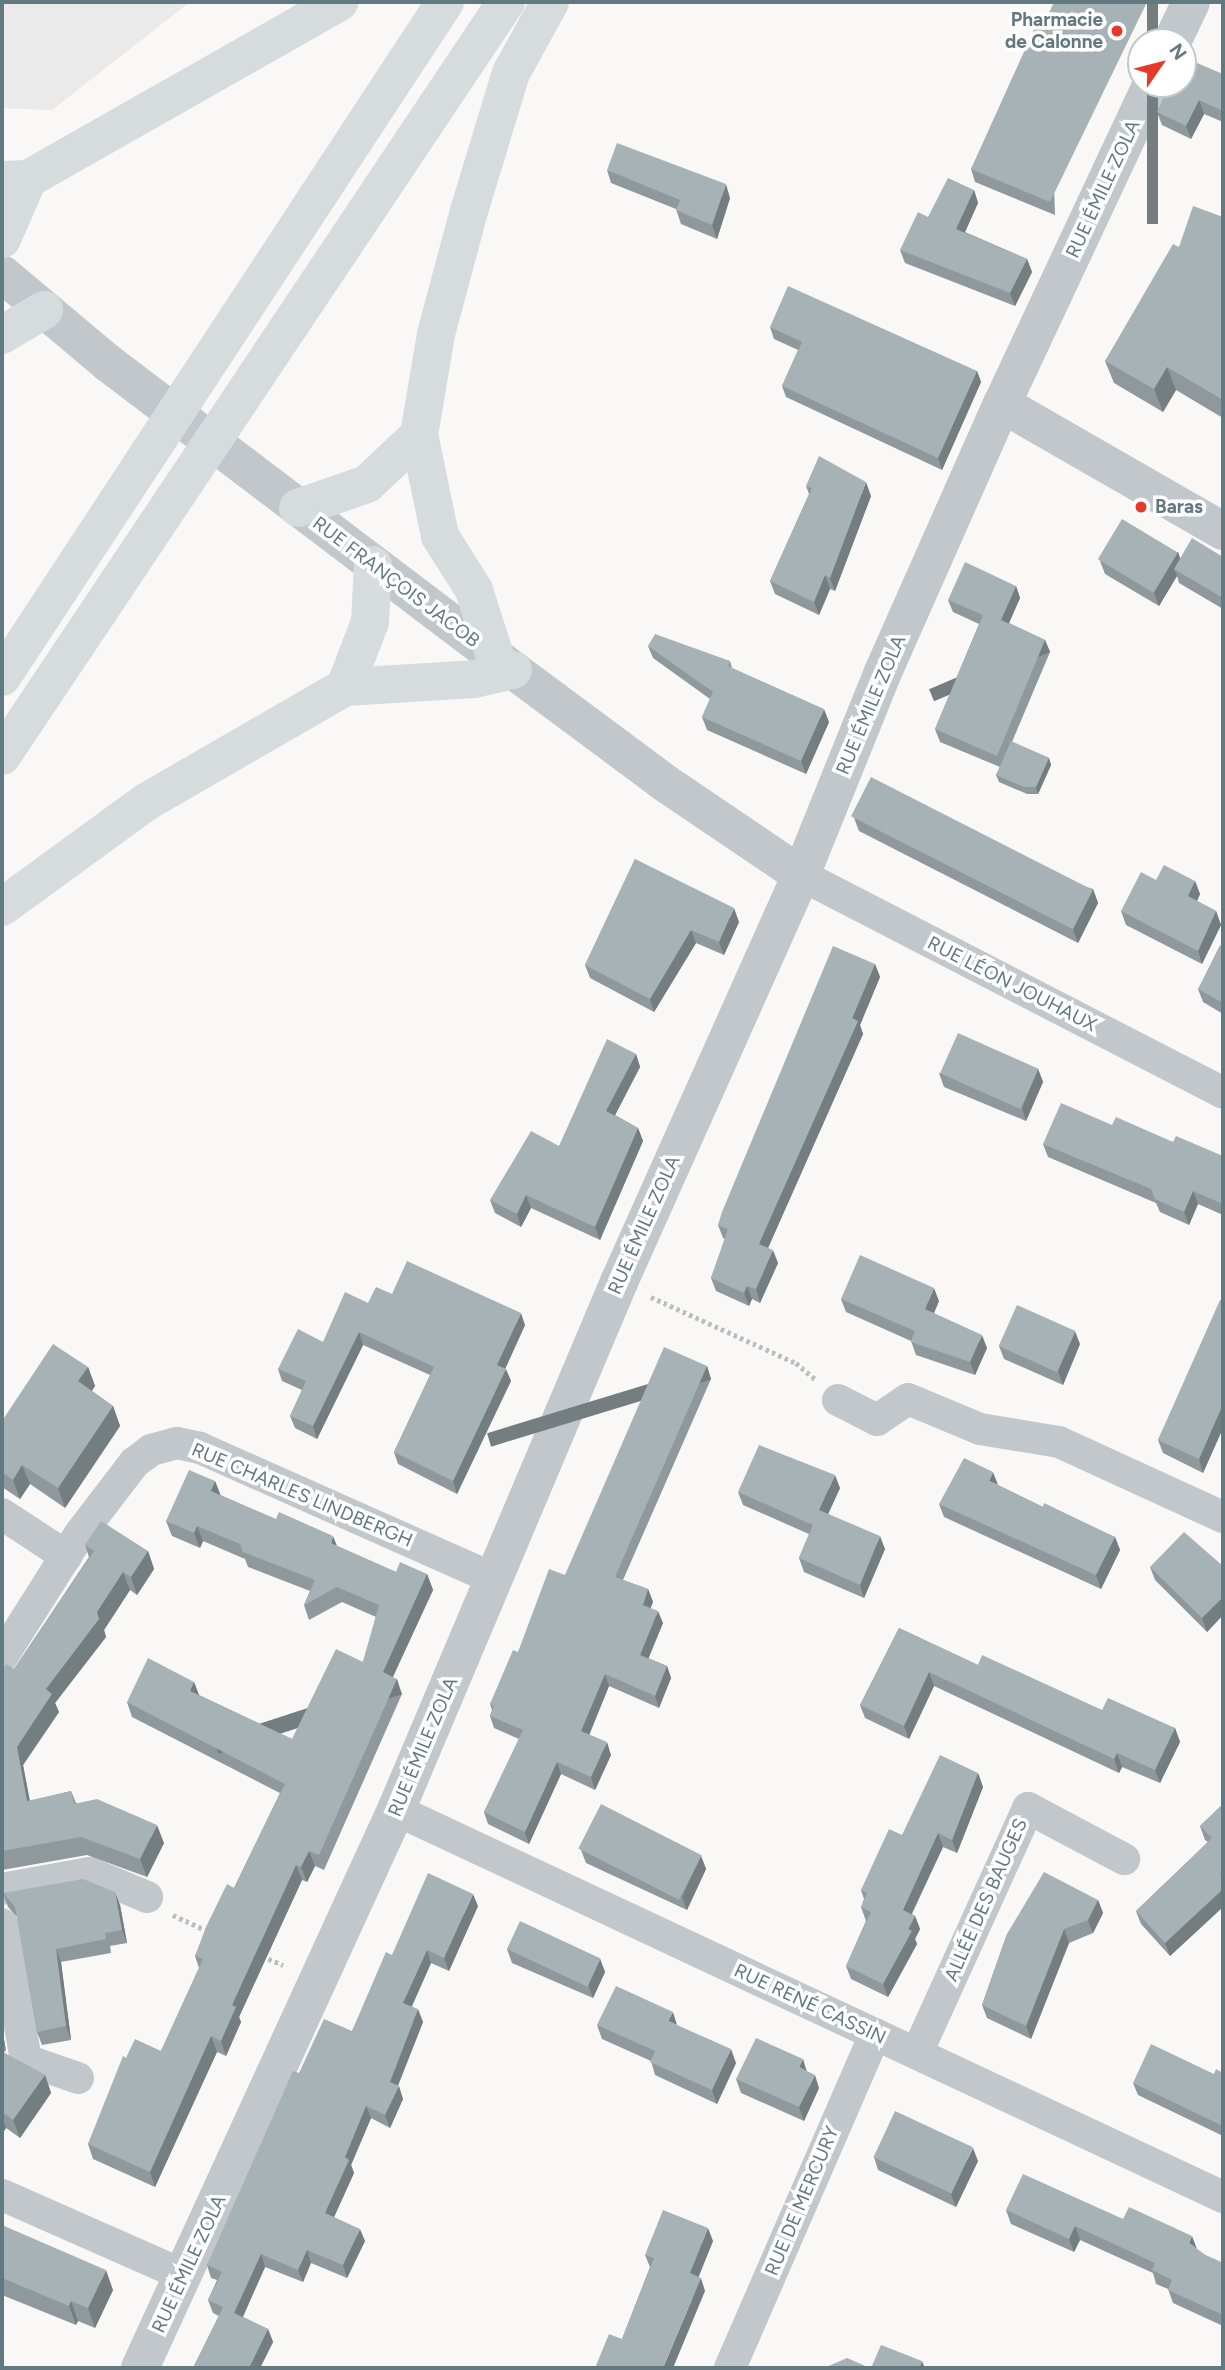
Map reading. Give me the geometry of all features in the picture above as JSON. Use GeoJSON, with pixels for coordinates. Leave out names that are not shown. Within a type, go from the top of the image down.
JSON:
{"type":"FeatureCollection","features":[{"type":"Feature","properties":{"kind":"highway"},"geometry":{"type":"LineString","coordinates":[[2,239],[15,179],[339,2]]}},
{"type":"Feature","properties":{"kind":"highway"},"geometry":{"type":"LineString","coordinates":[[2,677],[445,2]]}},
{"type":"Feature","properties":{"kind":"highway"},"geometry":{"type":"LineString","coordinates":[[2,756],[506,2]]}},
{"type":"Feature","properties":{"kind":"highway"},"geometry":{"type":"LineString","coordinates":[[2,906],[146,802],[345,687],[474,679],[504,663],[474,590],[440,537],[419,435],[436,334],[469,211],[511,74],[550,2]]}},
{"type":"Feature","properties":{"kind":"highway"},"geometry":{"type":"LineString","coordinates":[[2,335],[44,310]]}},
{"type":"Feature","properties":{"kind":"highway"},"geometry":{"type":"LineString","coordinates":[[289,500],[367,484],[419,435]]}},
{"type":"Feature","properties":{"kind":"highway"},"geometry":{"type":"LineString","coordinates":[[345,687],[370,622],[373,565]]}},
{"type":"Feature","properties":{"kind":"street"},"geometry":{"type":"LineString","coordinates":[[1179,28],[1191,2]]}},
{"type":"Feature","properties":{"kind":"street","name":"RUE ÉMILE ZOLA"},"geometry":{"type":"LineString","coordinates":[[140,2368],[320,1982],[396,1810],[619,1282],[801,875],[883,672],[1002,404],[1145,98]]}},
{"type":"Feature","properties":{"kind":"street","name":"RUE FRANÇOIS JACOB"},"geometry":{"type":"LineString","coordinates":[[2,274],[108,363],[373,565],[733,832],[801,875]]}},
{"type":"Feature","properties":{"kind":"street"},"geometry":{"type":"LineString","coordinates":[[1002,404],[1223,531]]}},
{"type":"Feature","properties":{"kind":"street","name":"RUE LÉON JOUHAUX"},"geometry":{"type":"LineString","coordinates":[[801,875],[1223,1093]]}},
{"type":"Feature","properties":{"kind":"street"},"geometry":{"type":"LineString","coordinates":[[838,1400],[877,1420],[908,1399],[980,1429],[1059,1442],[1223,1517]]}},
{"type":"Feature","properties":{"kind":"street","name":"RUE CHARLES LINDBERGH"},"geometry":{"type":"LineString","coordinates":[[2,1657],[66,1556],[134,1463],[151,1450],[177,1443],[200,1448],[494,1578]]}},
{"type":"Feature","properties":{"kind":"street"},"geometry":{"type":"LineString","coordinates":[[2,1514],[66,1556]]}},
{"type":"Feature","properties":{"kind":"street","name":"ALLÉE DES BAUGES"},"geometry":{"type":"LineString","coordinates":[[917,2053],[1028,1808],[1124,1858]]}},
{"type":"Feature","properties":{"kind":"street","name":"RUE RENÉ CASSIN"},"geometry":{"type":"LineString","coordinates":[[396,1810],[1223,2197]]}},
{"type":"Feature","properties":{"kind":"street"},"geometry":{"type":"LineString","coordinates":[[2,1889],[90,1873],[147,1897]]}},
{"type":"Feature","properties":{"kind":"street"},"geometry":{"type":"LineString","coordinates":[[2,1924],[26,2060],[78,2078]]}},
{"type":"Feature","properties":{"kind":"street","name":"RUE DE MERCURY"},"geometry":{"type":"LineString","coordinates":[[730,2368],[875,2034]]}},
{"type":"Feature","properties":{"kind":"street"},"geometry":{"type":"LineString","coordinates":[[2,2195],[183,2276]]}},
{"type":"Feature","properties":{"kind":"path"},"geometry":{"type":"LineString","coordinates":[[619,1282],[796,1363],[838,1400]]}},
{"type":"Feature","properties":{"kind":"path"},"geometry":{"type":"LineString","coordinates":[[147,1897],[165,1911],[213,1933]]}},
{"type":"Feature","properties":{"kind":"path"},"geometry":{"type":"LineString","coordinates":[[249,1949],[320,1982]]}},
{"type":"Feature","properties":{"kind":"shaded area"},"geometry":{"type":"Polygon","coordinates":[[[2,2],[190,2],[52,110],[2,108],[2,2]]]}},
{"type":"Feature","properties":{"kind":"building"},"geometry":{"type":"Polygon","coordinates":[[[1054,2],[1147,2],[1134,28],[1127,28],[1127,43],[1050,202],[971,169],[1042,12],[1048,15],[1054,2]]]}},
{"type":"Feature","properties":{"kind":"building"},"geometry":{"type":"Polygon","coordinates":[[[1197,63],[1223,74],[1223,111],[1199,100],[1186,126],[1157,112],[1164,98],[1197,98],[1197,63]]]}},
{"type":"Feature","properties":{"kind":"building"},"geometry":{"type":"Polygon","coordinates":[[[617,143],[726,184],[712,225],[676,210],[680,200],[607,170],[617,143]]]}},
{"type":"Feature","properties":{"kind":"building"},"geometry":{"type":"Polygon","coordinates":[[[948,178],[974,190],[956,229],[1027,259],[1010,293],[900,250],[918,212],[928,217],[948,178]]]}},
{"type":"Feature","properties":{"kind":"building"},"geometry":{"type":"Polygon","coordinates":[[[1193,206],[1223,217],[1223,400],[1167,367],[1154,389],[1105,361],[1173,244],[1179,247],[1193,206]]]}},
{"type":"Feature","properties":{"kind":"building"},"geometry":{"type":"Polygon","coordinates":[[[788,286],[977,371],[938,458],[782,386],[802,342],[770,327],[788,286]]]}},
{"type":"Feature","properties":{"kind":"building"},"geometry":{"type":"Polygon","coordinates":[[[819,456],[866,482],[830,578],[825,575],[814,602],[770,581],[812,488],[806,486],[819,456]]]}},
{"type":"Feature","properties":{"kind":"building"},"geometry":{"type":"Polygon","coordinates":[[[1122,519],[1178,552],[1154,593],[1098,559],[1122,519]]]}},
{"type":"Feature","properties":{"kind":"building"},"geometry":{"type":"Polygon","coordinates":[[[1192,538],[1223,557],[1223,598],[1174,569],[1192,538]]]}},
{"type":"Feature","properties":{"kind":"building"},"geometry":{"type":"Polygon","coordinates":[[[965,562],[1016,586],[1001,620],[1045,640],[997,756],[935,729],[983,615],[948,600],[965,562]]]}},
{"type":"Feature","properties":{"kind":"building"},"geometry":{"type":"Polygon","coordinates":[[[655,634],[730,661],[728,666],[824,709],[801,761],[702,717],[713,692],[648,646],[655,634]]]}},
{"type":"Feature","properties":{"kind":"building"},"geometry":{"type":"Polygon","coordinates":[[[1011,741],[1049,758],[1036,787],[1024,787],[996,775],[1011,741]]]}},
{"type":"Feature","properties":{"kind":"building"},"geometry":{"type":"Polygon","coordinates":[[[871,777],[1093,890],[1073,929],[851,816],[871,777]]]}},
{"type":"Feature","properties":{"kind":"building"},"geometry":{"type":"Polygon","coordinates":[[[635,859],[734,908],[719,942],[691,930],[650,999],[585,965],[635,859]]]}},
{"type":"Feature","properties":{"kind":"building"},"geometry":{"type":"Polygon","coordinates":[[[1164,865],[1195,881],[1188,896],[1216,911],[1198,951],[1121,911],[1141,872],[1156,880],[1164,865]]]}},
{"type":"Feature","properties":{"kind":"building"},"geometry":{"type":"Polygon","coordinates":[[[1220,945],[1223,947],[1223,1003],[1198,989],[1220,945]]]}},
{"type":"Feature","properties":{"kind":"building"},"geometry":{"type":"Polygon","coordinates":[[[833,946],[875,964],[852,1018],[858,1021],[759,1244],[773,1250],[756,1289],[747,1286],[744,1293],[711,1278],[728,1229],[718,1225],[833,946]]]}},
{"type":"Feature","properties":{"kind":"building"},"geometry":{"type":"Polygon","coordinates":[[[958,1033],[1038,1069],[1020,1109],[940,1073],[958,1033]]]}},
{"type":"Feature","properties":{"kind":"building"},"geometry":{"type":"Polygon","coordinates":[[[607,1039],[636,1054],[606,1111],[638,1128],[595,1227],[526,1195],[517,1214],[490,1200],[531,1131],[559,1146],[607,1039]]]}},
{"type":"Feature","properties":{"kind":"building"},"geometry":{"type":"Polygon","coordinates":[[[1061,1103],[1112,1125],[1116,1117],[1173,1142],[1176,1136],[1223,1156],[1223,1204],[1193,1191],[1184,1212],[1155,1199],[1151,1189],[1043,1144],[1061,1103]]]}},
{"type":"Feature","properties":{"kind":"building"},"geometry":{"type":"Polygon","coordinates":[[[860,1255],[934,1288],[925,1309],[982,1335],[970,1362],[911,1342],[915,1331],[841,1299],[860,1255]]]}},
{"type":"Feature","properties":{"kind":"building"},"geometry":{"type":"Polygon","coordinates":[[[407,1261],[521,1313],[497,1365],[506,1369],[453,1481],[394,1452],[434,1367],[359,1332],[313,1426],[290,1416],[306,1381],[278,1369],[298,1329],[323,1342],[345,1292],[368,1303],[376,1287],[392,1294],[407,1261]]]}},
{"type":"Feature","properties":{"kind":"building"},"geometry":{"type":"Polygon","coordinates":[[[1220,1300],[1223,1301],[1223,1404],[1199,1459],[1158,1440],[1220,1300]]]}},
{"type":"Feature","properties":{"kind":"building"},"geometry":{"type":"Polygon","coordinates":[[[1017,1305],[1075,1331],[1057,1372],[999,1346],[1017,1305]]]}},
{"type":"Feature","properties":{"kind":"building"},"geometry":{"type":"Polygon","coordinates":[[[53,1344],[88,1367],[78,1381],[113,1406],[58,1488],[22,1465],[13,1480],[2,1472],[2,1421],[53,1344]]]}},
{"type":"Feature","properties":{"kind":"building"},"geometry":{"type":"Polygon","coordinates":[[[664,1347],[707,1366],[615,1577],[648,1589],[643,1605],[658,1611],[640,1655],[667,1666],[655,1696],[605,1674],[581,1731],[607,1742],[591,1777],[557,1762],[525,1832],[484,1812],[523,1730],[490,1716],[494,1706],[490,1704],[513,1650],[518,1652],[549,1569],[565,1575],[664,1347]]]}},
{"type":"Feature","properties":{"kind":"building"},"geometry":{"type":"Polygon","coordinates":[[[759,1445],[835,1475],[819,1510],[880,1536],[860,1585],[799,1558],[816,1518],[813,1525],[738,1492],[759,1445]]]}},
{"type":"Feature","properties":{"kind":"building"},"geometry":{"type":"Polygon","coordinates":[[[964,1458],[993,1472],[989,1481],[1043,1507],[1044,1503],[1115,1537],[1096,1575],[939,1504],[964,1458]]]}},
{"type":"Feature","properties":{"kind":"building"},"geometry":{"type":"Polygon","coordinates":[[[189,1470],[215,1481],[211,1491],[276,1519],[279,1512],[333,1536],[331,1543],[396,1572],[400,1562],[427,1574],[383,1672],[397,1679],[319,1855],[309,1851],[301,1867],[296,1865],[232,2005],[236,2007],[221,2041],[211,2036],[150,2172],[88,2144],[123,2056],[126,2058],[135,2039],[161,2051],[203,1959],[195,1956],[206,1927],[227,1884],[234,1888],[285,1784],[127,1702],[148,1658],[194,1682],[190,1691],[292,1739],[336,1649],[363,1662],[379,1605],[337,1587],[304,1605],[315,1580],[243,1552],[240,1544],[197,1526],[194,1533],[166,1521],[189,1470]]]}},
{"type":"Feature","properties":{"kind":"building"},"geometry":{"type":"Polygon","coordinates":[[[101,1521],[148,1551],[131,1577],[123,1572],[97,1612],[99,1619],[46,1689],[52,1694],[17,1747],[27,1801],[71,1791],[74,1804],[97,1799],[157,1825],[140,1859],[81,1837],[2,1851],[2,1671],[6,1664],[14,1669],[94,1551],[85,1545],[101,1521]]]}},
{"type":"Feature","properties":{"kind":"building"},"geometry":{"type":"Polygon","coordinates":[[[1184,1532],[1223,1566],[1223,1601],[1221,1599],[1202,1618],[1150,1567],[1184,1532]]]}},
{"type":"Feature","properties":{"kind":"building"},"geometry":{"type":"Polygon","coordinates":[[[899,1628],[978,1665],[982,1655],[1102,1710],[1108,1698],[1175,1728],[1155,1770],[1117,1753],[1114,1759],[929,1672],[904,1726],[860,1705],[899,1628]]]}},
{"type":"Feature","properties":{"kind":"building"},"geometry":{"type":"Polygon","coordinates":[[[940,1755],[978,1773],[952,1840],[938,1833],[903,1910],[915,1916],[908,1929],[912,1931],[883,1984],[846,1966],[871,1912],[861,1907],[867,1893],[861,1890],[889,1829],[902,1835],[940,1755]]]}},
{"type":"Feature","properties":{"kind":"building"},"geometry":{"type":"Polygon","coordinates":[[[601,1804],[702,1855],[679,1900],[578,1849],[601,1804]]]}},
{"type":"Feature","properties":{"kind":"building"},"geometry":{"type":"Polygon","coordinates":[[[1223,1804],[1223,1870],[1220,1873],[1223,1877],[1223,1889],[1165,1943],[1136,1911],[1212,1838],[1200,1826],[1223,1804]]]}},
{"type":"Feature","properties":{"kind":"building"},"geometry":{"type":"Polygon","coordinates":[[[1044,1872],[1098,1900],[1088,1920],[1064,1929],[1026,2026],[982,2005],[1007,1934],[1044,1872]]]}},
{"type":"Feature","properties":{"kind":"building"},"geometry":{"type":"Polygon","coordinates":[[[428,1873],[473,1894],[444,1958],[427,1950],[403,2003],[418,2009],[390,2082],[399,2086],[385,2115],[366,2106],[345,2157],[349,2160],[325,2213],[360,2229],[343,2265],[307,2250],[298,2270],[261,2254],[234,2313],[268,2329],[249,2368],[193,2368],[223,2307],[208,2300],[222,2272],[207,2265],[293,2071],[299,2073],[324,2019],[352,2031],[386,1952],[392,1955],[428,1873]]]}},
{"type":"Feature","properties":{"kind":"building"},"geometry":{"type":"Polygon","coordinates":[[[83,1879],[115,1892],[122,1930],[105,1933],[106,1939],[56,1949],[66,2026],[37,2032],[15,1907],[3,1893],[83,1879]]]}},
{"type":"Feature","properties":{"kind":"building"},"geometry":{"type":"Polygon","coordinates":[[[520,1921],[601,1959],[588,1987],[507,1949],[520,1921]]]}},
{"type":"Feature","properties":{"kind":"building"},"geometry":{"type":"Polygon","coordinates":[[[616,1986],[673,2012],[668,2021],[731,2049],[712,2090],[650,2062],[655,2051],[597,2025],[616,1986]]]}},
{"type":"Feature","properties":{"kind":"building"},"geometry":{"type":"Polygon","coordinates":[[[756,2038],[803,2059],[799,2067],[815,2075],[799,2107],[736,2079],[756,2038]]]}},
{"type":"Feature","properties":{"kind":"building"},"geometry":{"type":"Polygon","coordinates":[[[1151,2044],[1214,2074],[1216,2069],[1223,2073],[1223,2126],[1133,2083],[1151,2044]]]}},
{"type":"Feature","properties":{"kind":"building"},"geometry":{"type":"Polygon","coordinates":[[[2,2050],[45,2075],[13,2120],[2,2112],[2,2050]]]}},
{"type":"Feature","properties":{"kind":"building"},"geometry":{"type":"Polygon","coordinates":[[[895,2111],[973,2147],[951,2194],[873,2157],[895,2111]]]}},
{"type":"Feature","properties":{"kind":"building"},"geometry":{"type":"Polygon","coordinates":[[[1023,2174],[1123,2219],[1129,2207],[1192,2236],[1189,2243],[1205,2255],[1223,2263],[1223,2315],[1168,2290],[1172,2280],[1152,2270],[1155,2263],[1075,2226],[1069,2239],[1006,2210],[1023,2174]]]}},
{"type":"Feature","properties":{"kind":"building"},"geometry":{"type":"Polygon","coordinates":[[[663,2210],[708,2228],[690,2273],[701,2278],[663,2368],[595,2368],[609,2334],[622,2339],[654,2258],[645,2255],[663,2210]]]}},
{"type":"Feature","properties":{"kind":"building"},"geometry":{"type":"Polygon","coordinates":[[[2,2225],[106,2270],[88,2308],[71,2301],[69,2306],[2,2278],[2,2225]]]}},
{"type":"Feature","properties":{"kind":"building"},"geometry":{"type":"Polygon","coordinates":[[[881,2345],[922,2361],[919,2368],[871,2368],[881,2345]]]}},
{"type":"Feature","properties":{"kind":"building"},"geometry":{"type":"Polygon","coordinates":[[[847,2358],[870,2368],[824,2368],[847,2358]]]}},
{"type":"Feature","properties":{"kind":"place","name":"Pharmacie de Calonne"},"geometry":{"type":"Point","coordinates":[1117,31]}},
{"type":"Feature","properties":{"kind":"place","name":"Baras"},"geometry":{"type":"Point","coordinates":[1141,507]}}]}
